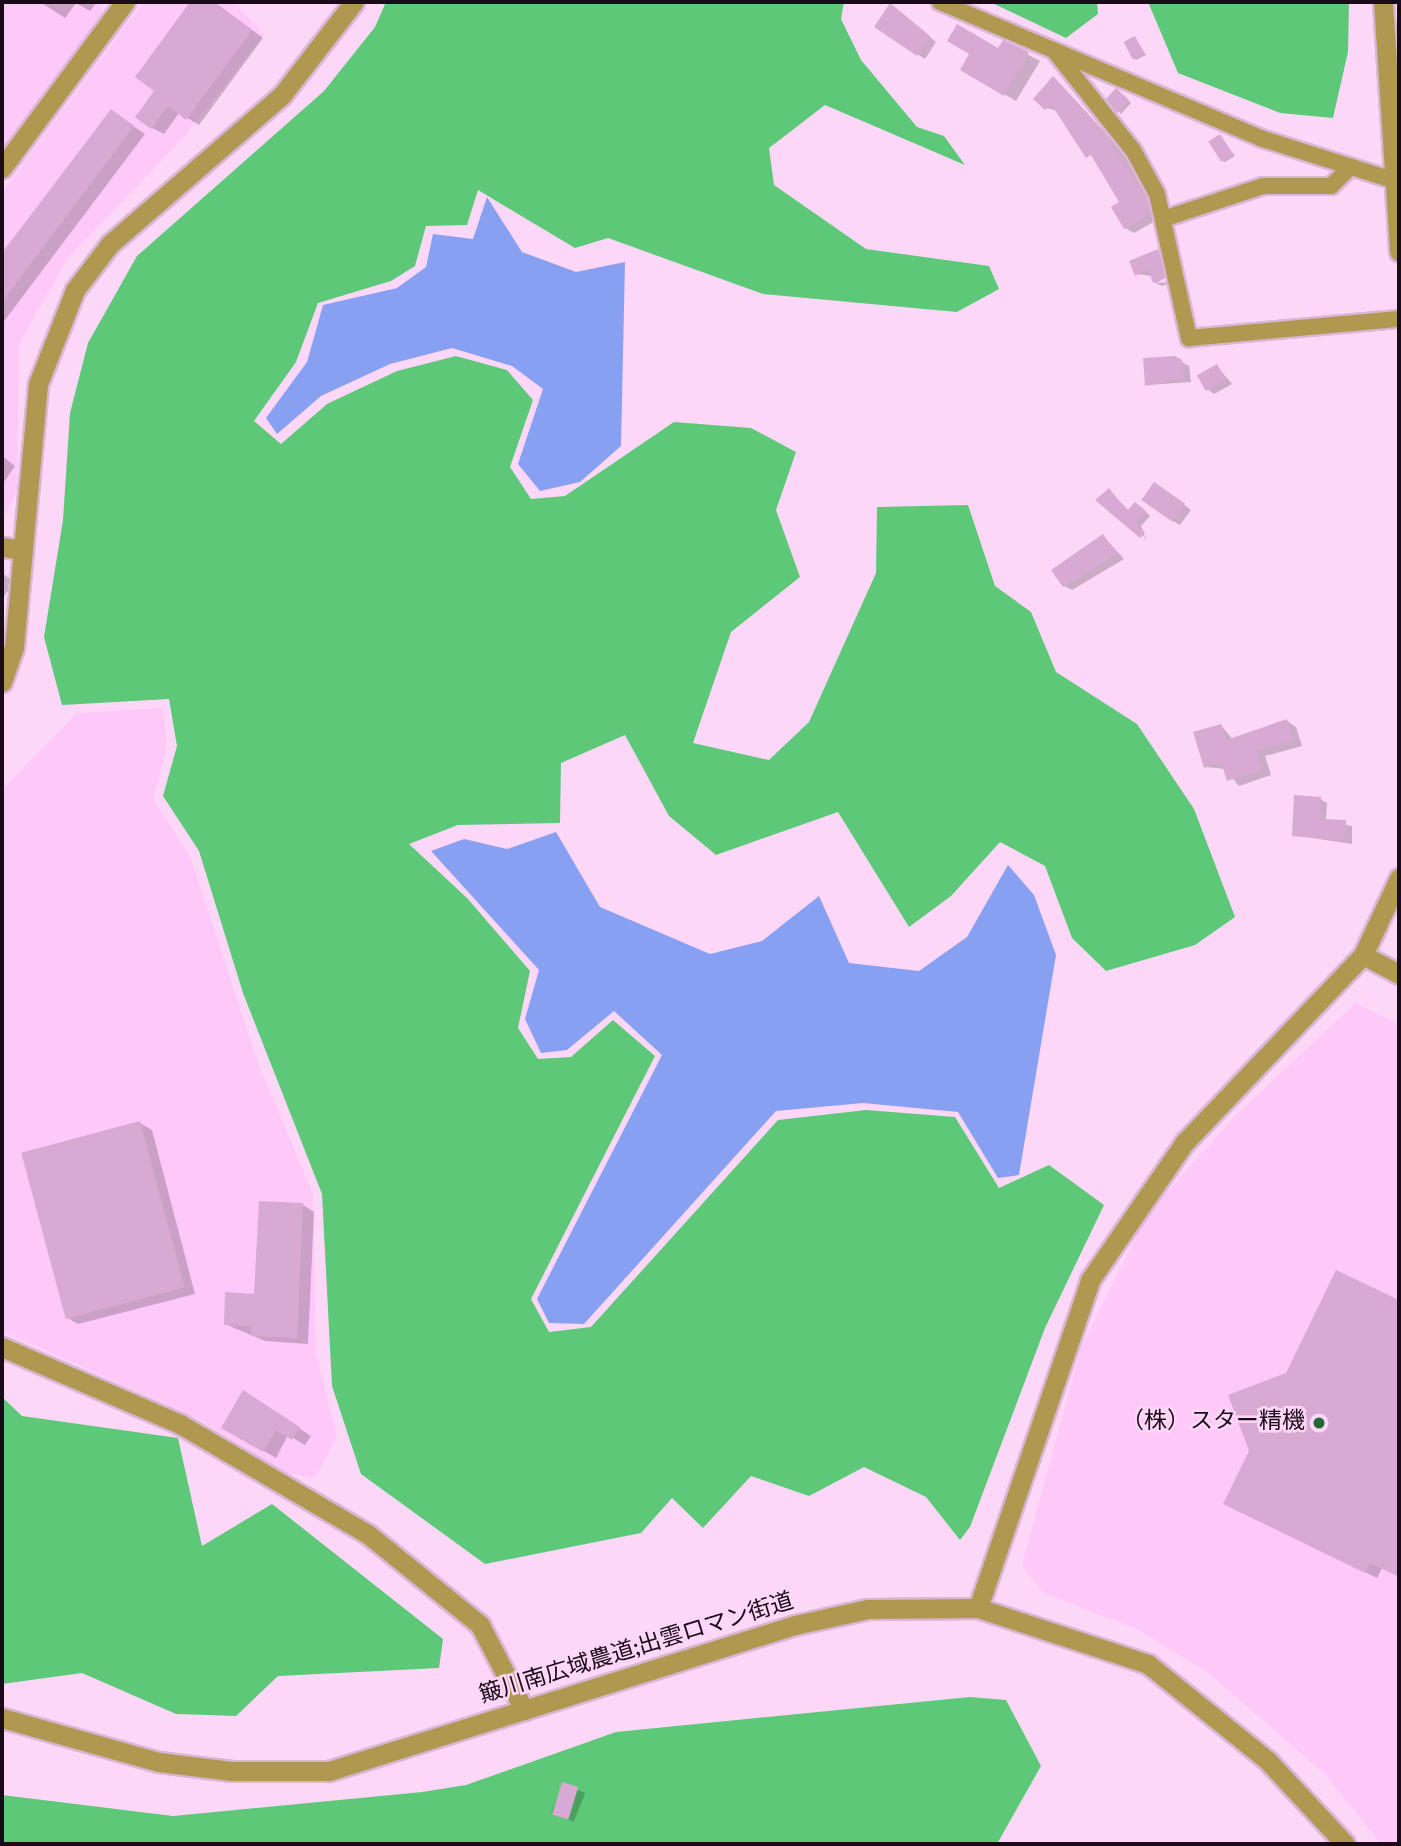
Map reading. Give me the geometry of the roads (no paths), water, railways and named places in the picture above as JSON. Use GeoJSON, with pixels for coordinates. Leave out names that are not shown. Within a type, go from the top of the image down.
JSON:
{"type":"FeatureCollection","features":[{"type":"Feature","properties":{"kind":"street"},"geometry":{"type":"LineString","coordinates":[[2,682],[14,649],[38,384],[75,290],[110,244],[282,95],[355,2]]}},
{"type":"Feature","properties":{"kind":"street"},"geometry":{"type":"LineString","coordinates":[[940,2],[1260,138],[1396,181]]}},
{"type":"Feature","properties":{"kind":"street"},"geometry":{"type":"LineString","coordinates":[[1383,2],[1399,251]]}},
{"type":"Feature","properties":{"kind":"street"},"geometry":{"type":"LineString","coordinates":[[2,169],[117,7]]}},
{"type":"Feature","properties":{"kind":"street"},"geometry":{"type":"LineString","coordinates":[[1056,53],[1133,150],[1163,219],[1189,338],[1399,319]]}},
{"type":"Feature","properties":{"kind":"street"},"geometry":{"type":"LineString","coordinates":[[1163,219],[1263,186],[1331,186],[1351,167]]}},
{"type":"Feature","properties":{"kind":"street"},"geometry":{"type":"LineString","coordinates":[[2,547],[23,550]]}},
{"type":"Feature","properties":{"kind":"street"},"geometry":{"type":"LineString","coordinates":[[978,1608],[1090,1280],[1185,1142],[1363,955],[1399,878]]}},
{"type":"Feature","properties":{"kind":"street"},"geometry":{"type":"LineString","coordinates":[[1363,955],[1399,974]]}},
{"type":"Feature","properties":{"kind":"street"},"geometry":{"type":"LineString","coordinates":[[2,1347],[180,1424],[369,1535],[480,1625],[524,1710]]}},
{"type":"Feature","properties":{"kind":"street","name":"簸川南広域農道;出雲ロマン街道"},"geometry":{"type":"LineString","coordinates":[[2,1718],[159,1762],[231,1771],[329,1772],[795,1625],[868,1609],[978,1608],[1148,1664],[1268,1761],[1345,1844]]}},
{"type":"Feature","properties":{"kind":"water"},"geometry":{"type":"Polygon","coordinates":[[[487,197],[522,252],[576,272],[625,262],[621,446],[580,482],[540,491],[518,464],[543,389],[512,366],[452,348],[390,364],[321,396],[277,434],[266,418],[307,362],[323,305],[397,288],[426,267],[433,234],[473,239],[487,197]]]}},
{"type":"Feature","properties":{"kind":"water"},"geometry":{"type":"Polygon","coordinates":[[[556,832],[600,907],[710,954],[762,941],[819,896],[849,963],[919,971],[967,937],[1008,865],[1034,895],[1056,955],[1019,1175],[998,1178],[958,1112],[863,1103],[776,1111],[584,1324],[549,1323],[537,1299],[662,1055],[614,1011],[567,1050],[541,1053],[525,1019],[539,970],[431,851],[464,839],[507,849],[556,832]]]}},
{"type":"Feature","properties":{"kind":"place","name":"（株）スター精機"},"geometry":{"type":"Point","coordinates":[1319,1423]}}]}
